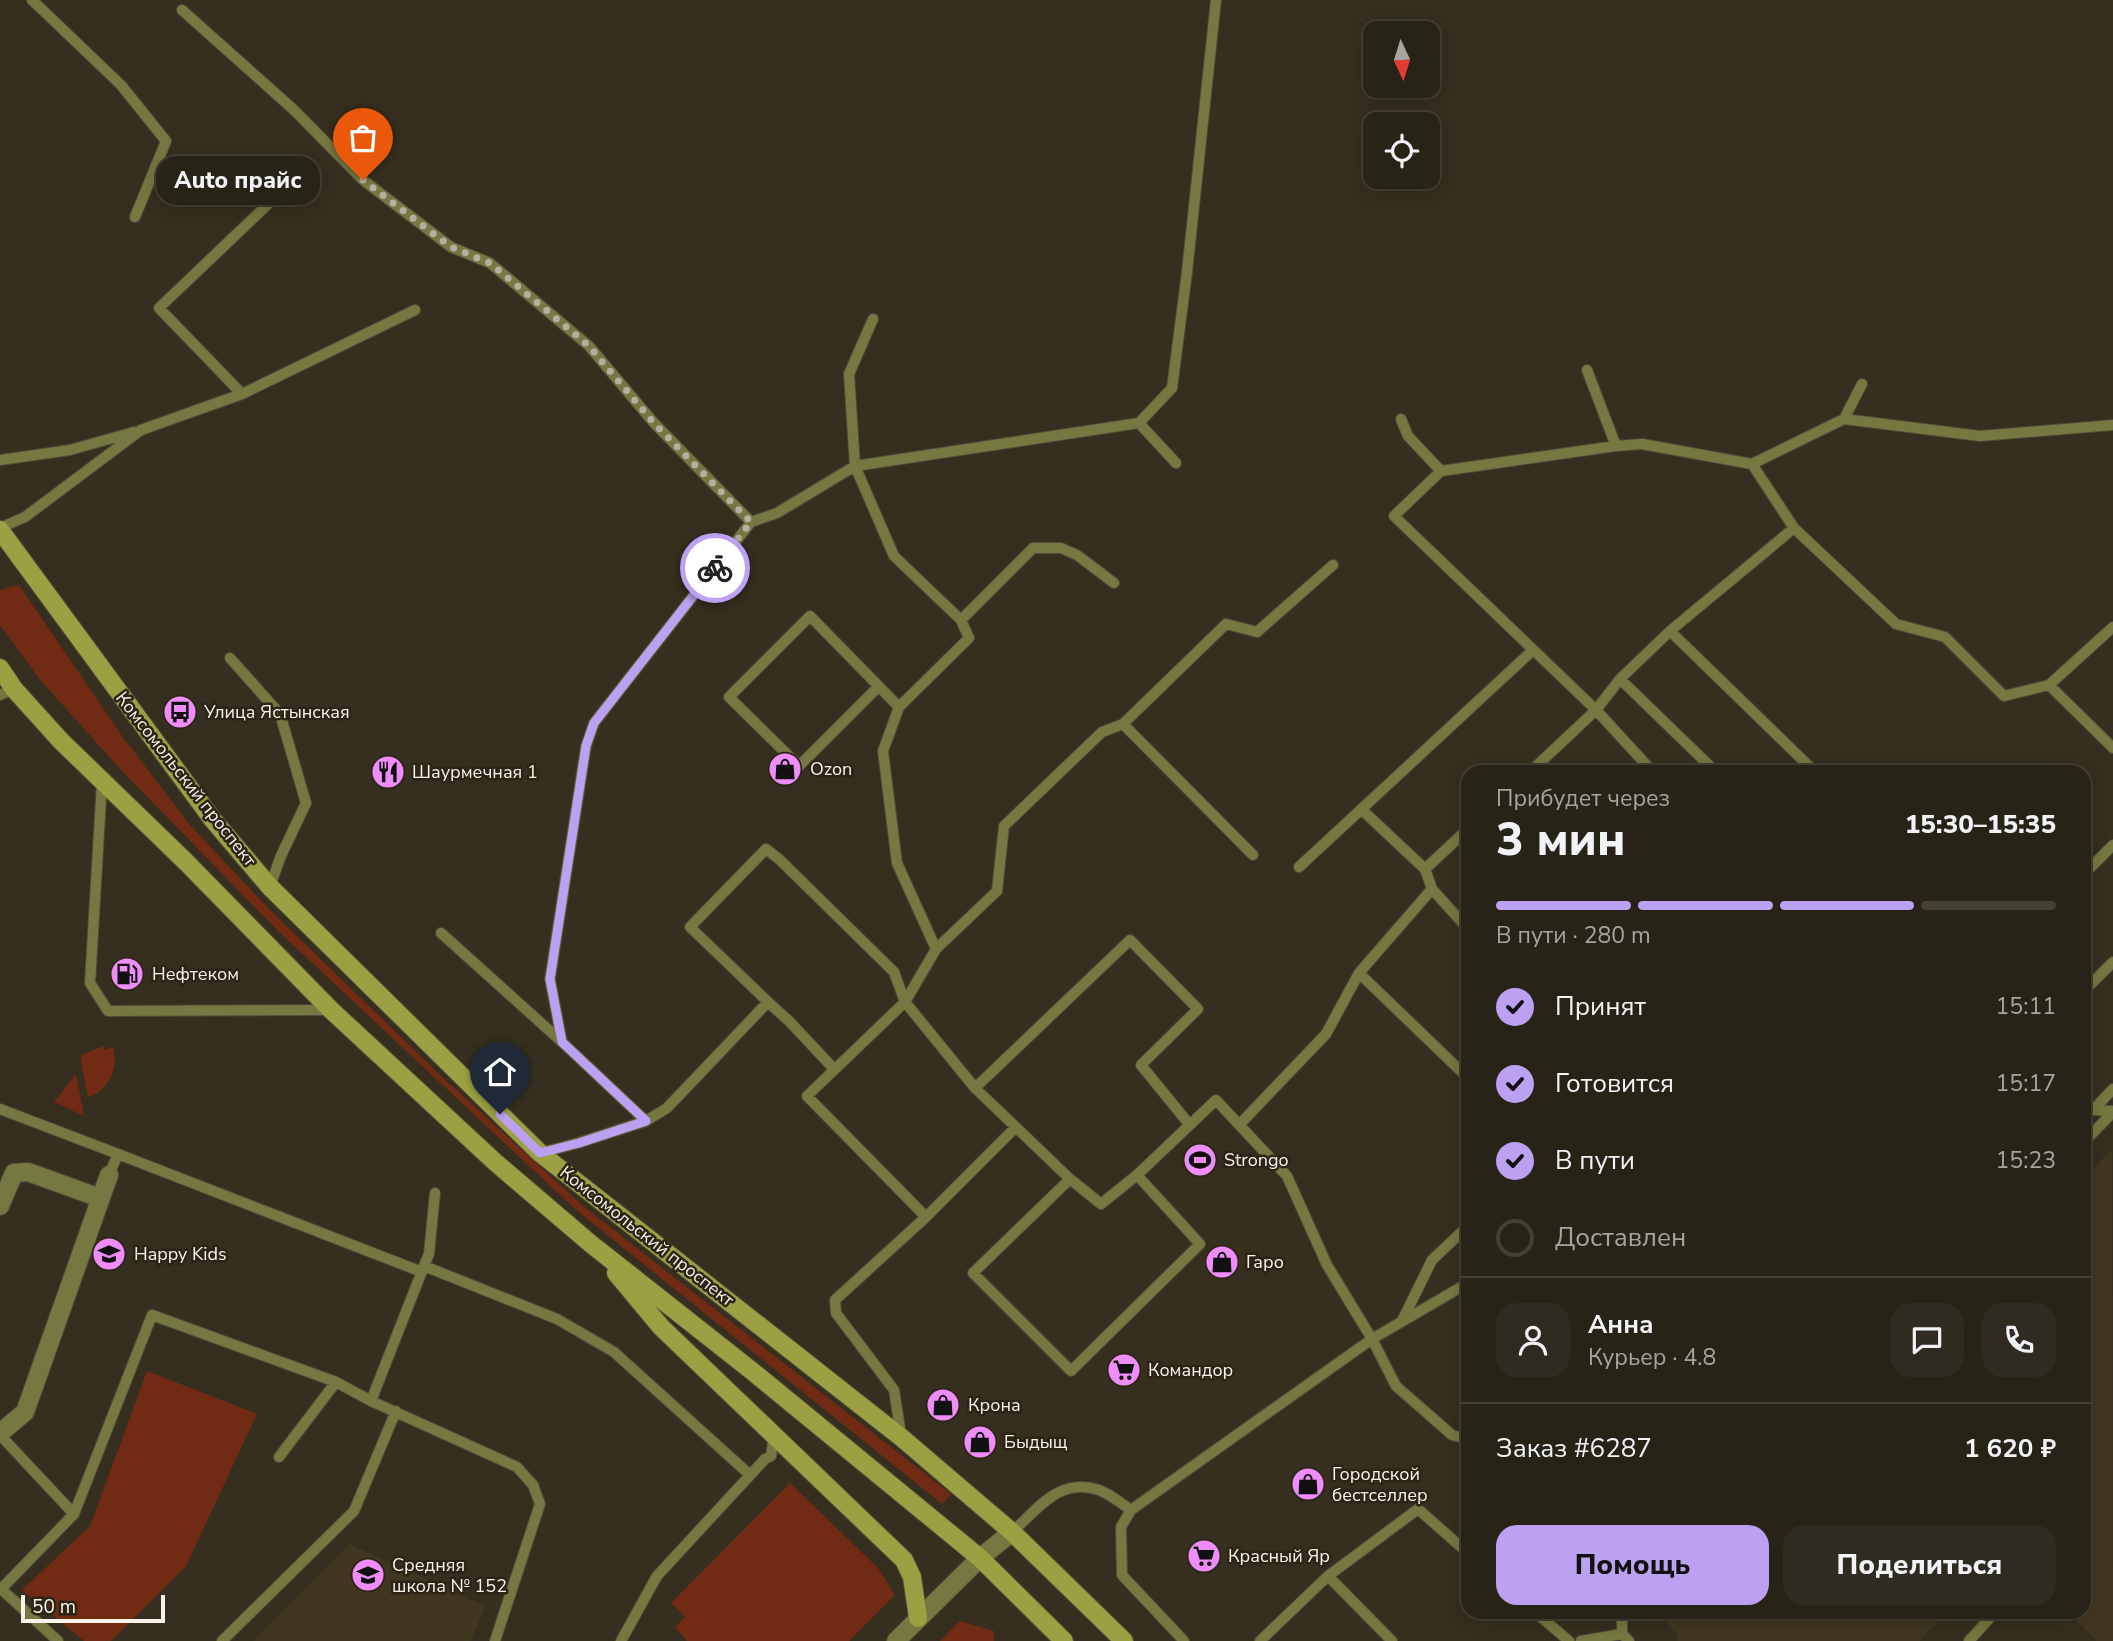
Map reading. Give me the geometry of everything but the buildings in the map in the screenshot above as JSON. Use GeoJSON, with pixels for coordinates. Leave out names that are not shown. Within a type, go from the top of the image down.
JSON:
{"type":"FeatureCollection","features":[{"type":"Feature","properties":{"kind":"main road","name":"Комсомольский проспект"},"geometry":{"type":"LineString","coordinates":[[0,529],[213,820],[270,887],[540,1153],[902,1438],[1012,1532],[1124,1641]]}},
{"type":"Feature","properties":{"kind":"main road"},"geometry":{"type":"LineString","coordinates":[[0,668],[7,692],[186,862],[331,1010],[495,1162],[591,1244],[752,1371],[980,1558],[1064,1641]]}},
{"type":"Feature","properties":{"kind":"main road"},"geometry":{"type":"LineString","coordinates":[[591,1244],[662,1326],[904,1560],[912,1577],[918,1618]]}},
{"type":"Feature","properties":{"kind":"street"},"geometry":{"type":"LineString","coordinates":[[0,1206],[14,1173],[28,1172],[100,1198]]}},
{"type":"Feature","properties":{"kind":"street"},"geometry":{"type":"LineString","coordinates":[[0,1434],[25,1412],[109,1175]]}},
{"type":"Feature","properties":{"kind":"street"},"geometry":{"type":"LineString","coordinates":[[895,1641],[980,1558],[1012,1532]]}},
{"type":"Feature","properties":{"kind":"lane"},"geometry":{"type":"LineString","coordinates":[[32,0],[121,85],[166,141],[135,217]]}},
{"type":"Feature","properties":{"kind":"lane"},"geometry":{"type":"LineString","coordinates":[[562,1042],[550,979],[586,746],[594,723],[751,522],[778,513],[855,466],[1139,423],[1172,388],[1188,272],[1216,0]]}},
{"type":"Feature","properties":{"kind":"lane"},"geometry":{"type":"LineString","coordinates":[[182,10],[294,110],[363,180],[451,247],[490,263],[589,346],[654,423],[751,522]]}},
{"type":"Feature","properties":{"kind":"lane"},"geometry":{"type":"LineString","coordinates":[[242,394],[159,308],[288,186]]}},
{"type":"Feature","properties":{"kind":"lane"},"geometry":{"type":"LineString","coordinates":[[0,460],[70,450],[141,430],[242,394],[415,310]]}},
{"type":"Feature","properties":{"kind":"lane"},"geometry":{"type":"LineString","coordinates":[[873,319],[849,374],[855,466],[894,556],[961,620],[969,638],[899,707],[883,751],[897,863],[936,950]]}},
{"type":"Feature","properties":{"kind":"lane"},"geometry":{"type":"LineString","coordinates":[[1587,370],[1616,446]]}},
{"type":"Feature","properties":{"kind":"lane"},"geometry":{"type":"LineString","coordinates":[[1844,419],[1862,384]]}},
{"type":"Feature","properties":{"kind":"lane"},"geometry":{"type":"LineString","coordinates":[[1401,419],[1408,436],[1441,471]]}},
{"type":"Feature","properties":{"kind":"lane"},"geometry":{"type":"LineString","coordinates":[[1646,765],[1595,710],[1394,516],[1441,471],[1642,444],[1752,464],[1844,419],[1980,436],[2113,425]]}},
{"type":"Feature","properties":{"kind":"lane"},"geometry":{"type":"LineString","coordinates":[[1139,423],[1176,463]]}},
{"type":"Feature","properties":{"kind":"lane"},"geometry":{"type":"LineString","coordinates":[[0,529],[25,517],[141,430]]}},
{"type":"Feature","properties":{"kind":"lane"},"geometry":{"type":"LineString","coordinates":[[1752,464],[1794,528],[1896,624],[1945,637],[2004,696],[2049,685],[2113,627]]}},
{"type":"Feature","properties":{"kind":"lane"},"geometry":{"type":"LineString","coordinates":[[1537,765],[1595,710],[1620,680],[1670,631],[1794,528]]}},
{"type":"Feature","properties":{"kind":"lane"},"geometry":{"type":"LineString","coordinates":[[961,620],[1033,548],[1060,548],[1077,555],[1114,583]]}},
{"type":"Feature","properties":{"kind":"lane"},"geometry":{"type":"LineString","coordinates":[[926,1217],[807,1096],[905,1002],[936,950],[997,891],[1004,826],[1102,732],[1123,724],[1226,624],[1257,632],[1333,565]]}},
{"type":"Feature","properties":{"kind":"lane"},"geometry":{"type":"LineString","coordinates":[[878,687],[799,766],[729,698],[810,616],[899,707]]}},
{"type":"Feature","properties":{"kind":"lane"},"geometry":{"type":"LineString","coordinates":[[1670,631],[1808,765]]}},
{"type":"Feature","properties":{"kind":"lane"},"geometry":{"type":"LineString","coordinates":[[1299,867],[1533,650]]}},
{"type":"Feature","properties":{"kind":"lane"},"geometry":{"type":"LineString","coordinates":[[230,658],[280,714],[306,803],[280,858],[270,887]]}},
{"type":"Feature","properties":{"kind":"lane"},"geometry":{"type":"LineString","coordinates":[[1620,680],[1709,765]]}},
{"type":"Feature","properties":{"kind":"lane"},"geometry":{"type":"LineString","coordinates":[[2049,685],[2113,748]]}},
{"type":"Feature","properties":{"kind":"lane"},"geometry":{"type":"LineString","coordinates":[[1123,724],[1253,855]]}},
{"type":"Feature","properties":{"kind":"lane"},"geometry":{"type":"LineString","coordinates":[[102,782],[90,983],[108,1011],[331,1010]]}},
{"type":"Feature","properties":{"kind":"lane"},"geometry":{"type":"LineString","coordinates":[[1361,809],[1425,869],[1432,890],[1461,921]]}},
{"type":"Feature","properties":{"kind":"lane"},"geometry":{"type":"LineString","coordinates":[[1425,869],[1461,836]]}},
{"type":"Feature","properties":{"kind":"lane"},"geometry":{"type":"LineString","coordinates":[[2091,867],[2113,845]]}},
{"type":"Feature","properties":{"kind":"lane"},"geometry":{"type":"LineString","coordinates":[[834,1069],[790,1022],[690,927],[766,849],[894,972],[905,1002],[975,1088],[1070,1179],[1101,1204],[1137,1175],[1216,1100],[1287,1176],[1326,1265],[1372,1339],[1396,1386],[1452,1435],[1461,1437]]}},
{"type":"Feature","properties":{"kind":"lane"},"geometry":{"type":"LineString","coordinates":[[1239,1125],[1326,1034],[1359,972],[1432,890]]}},
{"type":"Feature","properties":{"kind":"lane"},"geometry":{"type":"LineString","coordinates":[[441,933],[646,1121]]}},
{"type":"Feature","properties":{"kind":"lane"},"geometry":{"type":"LineString","coordinates":[[975,1088],[1130,940],[1198,1009],[1141,1065],[1189,1124]]}},
{"type":"Feature","properties":{"kind":"lane"},"geometry":{"type":"LineString","coordinates":[[2091,984],[2113,962]]}},
{"type":"Feature","properties":{"kind":"lane"},"geometry":{"type":"LineString","coordinates":[[1359,972],[1461,1071]]}},
{"type":"Feature","properties":{"kind":"lane"},"geometry":{"type":"LineString","coordinates":[[540,1153],[646,1121],[667,1108],[768,1002]]}},
{"type":"Feature","properties":{"kind":"lane"},"geometry":{"type":"LineString","coordinates":[[2091,1107],[2113,1089]]}},
{"type":"Feature","properties":{"kind":"lane"},"geometry":{"type":"LineString","coordinates":[[0,1109],[557,1319],[614,1352],[750,1475]]}},
{"type":"Feature","properties":{"kind":"lane"},"geometry":{"type":"LineString","coordinates":[[2091,1110],[2113,1111]]}},
{"type":"Feature","properties":{"kind":"lane"},"geometry":{"type":"LineString","coordinates":[[2091,1135],[2113,1111]]}},
{"type":"Feature","properties":{"kind":"lane"},"geometry":{"type":"LineString","coordinates":[[902,1438],[894,1390],[836,1313],[835,1300],[926,1217],[1016,1127]]}},
{"type":"Feature","properties":{"kind":"lane"},"geometry":{"type":"LineString","coordinates":[[109,1175],[118,1154]]}},
{"type":"Feature","properties":{"kind":"lane"},"geometry":{"type":"LineString","coordinates":[[1070,1179],[974,1273],[1070,1371],[1200,1244],[1137,1175]]}},
{"type":"Feature","properties":{"kind":"lane"},"geometry":{"type":"LineString","coordinates":[[371,1401],[429,1254],[435,1193]]}},
{"type":"Feature","properties":{"kind":"lane"},"geometry":{"type":"LineString","coordinates":[[1402,1322],[1432,1261],[1461,1233]]}},
{"type":"Feature","properties":{"kind":"lane"},"geometry":{"type":"LineString","coordinates":[[1184,1641],[1122,1575],[1121,1527],[1131,1510],[1372,1339],[1461,1287]]}},
{"type":"Feature","properties":{"kind":"lane"},"geometry":{"type":"LineString","coordinates":[[58,1641],[1,1588],[75,1514],[152,1315],[336,1382],[371,1401],[517,1466],[533,1485],[540,1504],[495,1641]]}},
{"type":"Feature","properties":{"kind":"lane"},"geometry":{"type":"LineString","coordinates":[[279,1458],[336,1382]]}},
{"type":"Feature","properties":{"kind":"lane"},"geometry":{"type":"LineString","coordinates":[[222,1641],[354,1511],[396,1411]]}},
{"type":"Feature","properties":{"kind":"lane"},"geometry":{"type":"LineString","coordinates":[[0,1434],[75,1514]]}},
{"type":"Feature","properties":{"kind":"lane"},"geometry":{"type":"LineString","coordinates":[[621,1641],[657,1576],[765,1459],[771,1456],[774,1436]]}},
{"type":"Feature","properties":{"kind":"lane"},"geometry":{"type":"LineString","coordinates":[[1012,1532],[1057,1492],[1077,1485],[1101,1490],[1131,1510]]}},
{"type":"Feature","properties":{"kind":"lane"},"geometry":{"type":"LineString","coordinates":[[1260,1641],[1328,1576],[1418,1509],[1461,1547]]}},
{"type":"Feature","properties":{"kind":"lane"},"geometry":{"type":"LineString","coordinates":[[1328,1576],[1392,1641]]}},
{"type":"Feature","properties":{"kind":"lane"},"geometry":{"type":"LineString","coordinates":[[1543,1619],[1569,1641]]}},
{"type":"Feature","properties":{"kind":"lane"},"geometry":{"type":"LineString","coordinates":[[1581,1641],[1625,1638],[1623,1619]]}},
{"type":"Feature","properties":{"kind":"lane"},"geometry":{"type":"LineString","coordinates":[[1969,1641],[1989,1619]]}},
{"type":"Feature","properties":{"kind":"shaded area"},"geometry":{"type":"Polygon","coordinates":[[[19,585],[122,736],[190,825],[270,910],[438,1073],[582,1205],[951,1494],[942,1504],[575,1209],[278,931],[122,771],[41,681],[0,625],[0,590],[19,585]]]}},
{"type":"Feature","properties":{"kind":"shaded area"},"geometry":{"type":"Polygon","coordinates":[[[103,1046],[105,1050],[113,1047],[115,1054],[111,1077],[102,1090],[88,1097],[81,1063],[82,1055],[103,1046]]]}},
{"type":"Feature","properties":{"kind":"shaded area"},"geometry":{"type":"Polygon","coordinates":[[[76,1074],[84,1116],[54,1102],[76,1074]]]}},
{"type":"Feature","properties":{"kind":"shaded area"},"geometry":{"type":"Polygon","coordinates":[[[2112,1150],[2113,1641],[2097,1641],[2074,1619],[2091,1619],[2091,1171],[2112,1150]]]}},
{"type":"Feature","properties":{"kind":"shaded area"},"geometry":{"type":"Polygon","coordinates":[[[147,1371],[257,1414],[186,1566],[111,1641],[84,1641],[22,1590],[90,1526],[147,1371]]]}},
{"type":"Feature","properties":{"kind":"shaded area"},"geometry":{"type":"Polygon","coordinates":[[[790,1483],[878,1568],[895,1595],[849,1641],[687,1641],[675,1627],[685,1617],[671,1603],[790,1483]]]}},
{"type":"Feature","properties":{"kind":"shaded area","name":"Средняя школа № 152"},"geometry":{"type":"Polygon","coordinates":[[[349,1544],[485,1606],[471,1641],[254,1641],[349,1544]]]}},
{"type":"Feature","properties":{"kind":"shaded area"},"geometry":{"type":"Polygon","coordinates":[[[1664,1619],[1940,1619],[1919,1641],[1677,1641],[1678,1636],[1664,1619]]]}},
{"type":"Feature","properties":{"kind":"shaded area"},"geometry":{"type":"Polygon","coordinates":[[[960,1621],[994,1631],[994,1641],[940,1641],[960,1621]]]}},
{"type":"Feature","properties":{"kind":"way so far"},"geometry":{"type":"LineString","coordinates":[[363,180],[451,247],[490,263],[589,346],[654,423],[751,522],[715,568]]}},
{"type":"Feature","properties":{"kind":"place","name":"Auto прайс"},"geometry":{"type":"Point","coordinates":[363,180]}},
{"type":"Feature","properties":{"kind":"place","name":"Улица Ястынская"},"geometry":{"type":"Point","coordinates":[180,712]}},
{"type":"Feature","properties":{"kind":"place","name":"Ozon"},"geometry":{"type":"Point","coordinates":[785,769]}},
{"type":"Feature","properties":{"kind":"place","name":"Шаурмечная 1"},"geometry":{"type":"Point","coordinates":[388,772]}},
{"type":"Feature","properties":{"kind":"place","name":"Нефтеком"},"geometry":{"type":"Point","coordinates":[127,974]}},
{"type":"Feature","properties":{"kind":"place","name":"Strongo"},"geometry":{"type":"Point","coordinates":[1200,1160]}},
{"type":"Feature","properties":{"kind":"place","name":"Happy Kids"},"geometry":{"type":"Point","coordinates":[109,1254]}},
{"type":"Feature","properties":{"kind":"place","name":"Гаро"},"geometry":{"type":"Point","coordinates":[1222,1262]}},
{"type":"Feature","properties":{"kind":"place","name":"Командор"},"geometry":{"type":"Point","coordinates":[1124,1370]}},
{"type":"Feature","properties":{"kind":"place","name":"Крона"},"geometry":{"type":"Point","coordinates":[943,1405]}},
{"type":"Feature","properties":{"kind":"place","name":"Быдыщ"},"geometry":{"type":"Point","coordinates":[980,1442]}},
{"type":"Feature","properties":{"kind":"place","name":"Городской бестселлер"},"geometry":{"type":"Point","coordinates":[1308,1484]}},
{"type":"Feature","properties":{"kind":"place","name":"Красный Яр"},"geometry":{"type":"Point","coordinates":[1204,1556]}},
{"type":"Feature","properties":{"kind":"place","name":"Средняя школа № 152"},"geometry":{"type":"Point","coordinates":[368,1575]}},
{"type":"Feature","properties":{"kind":"route"},"geometry":{"type":"LineString","coordinates":[[500,1114],[540,1153],[646,1121],[562,1042],[550,979],[586,746],[594,723],[715,568]]}}]}
